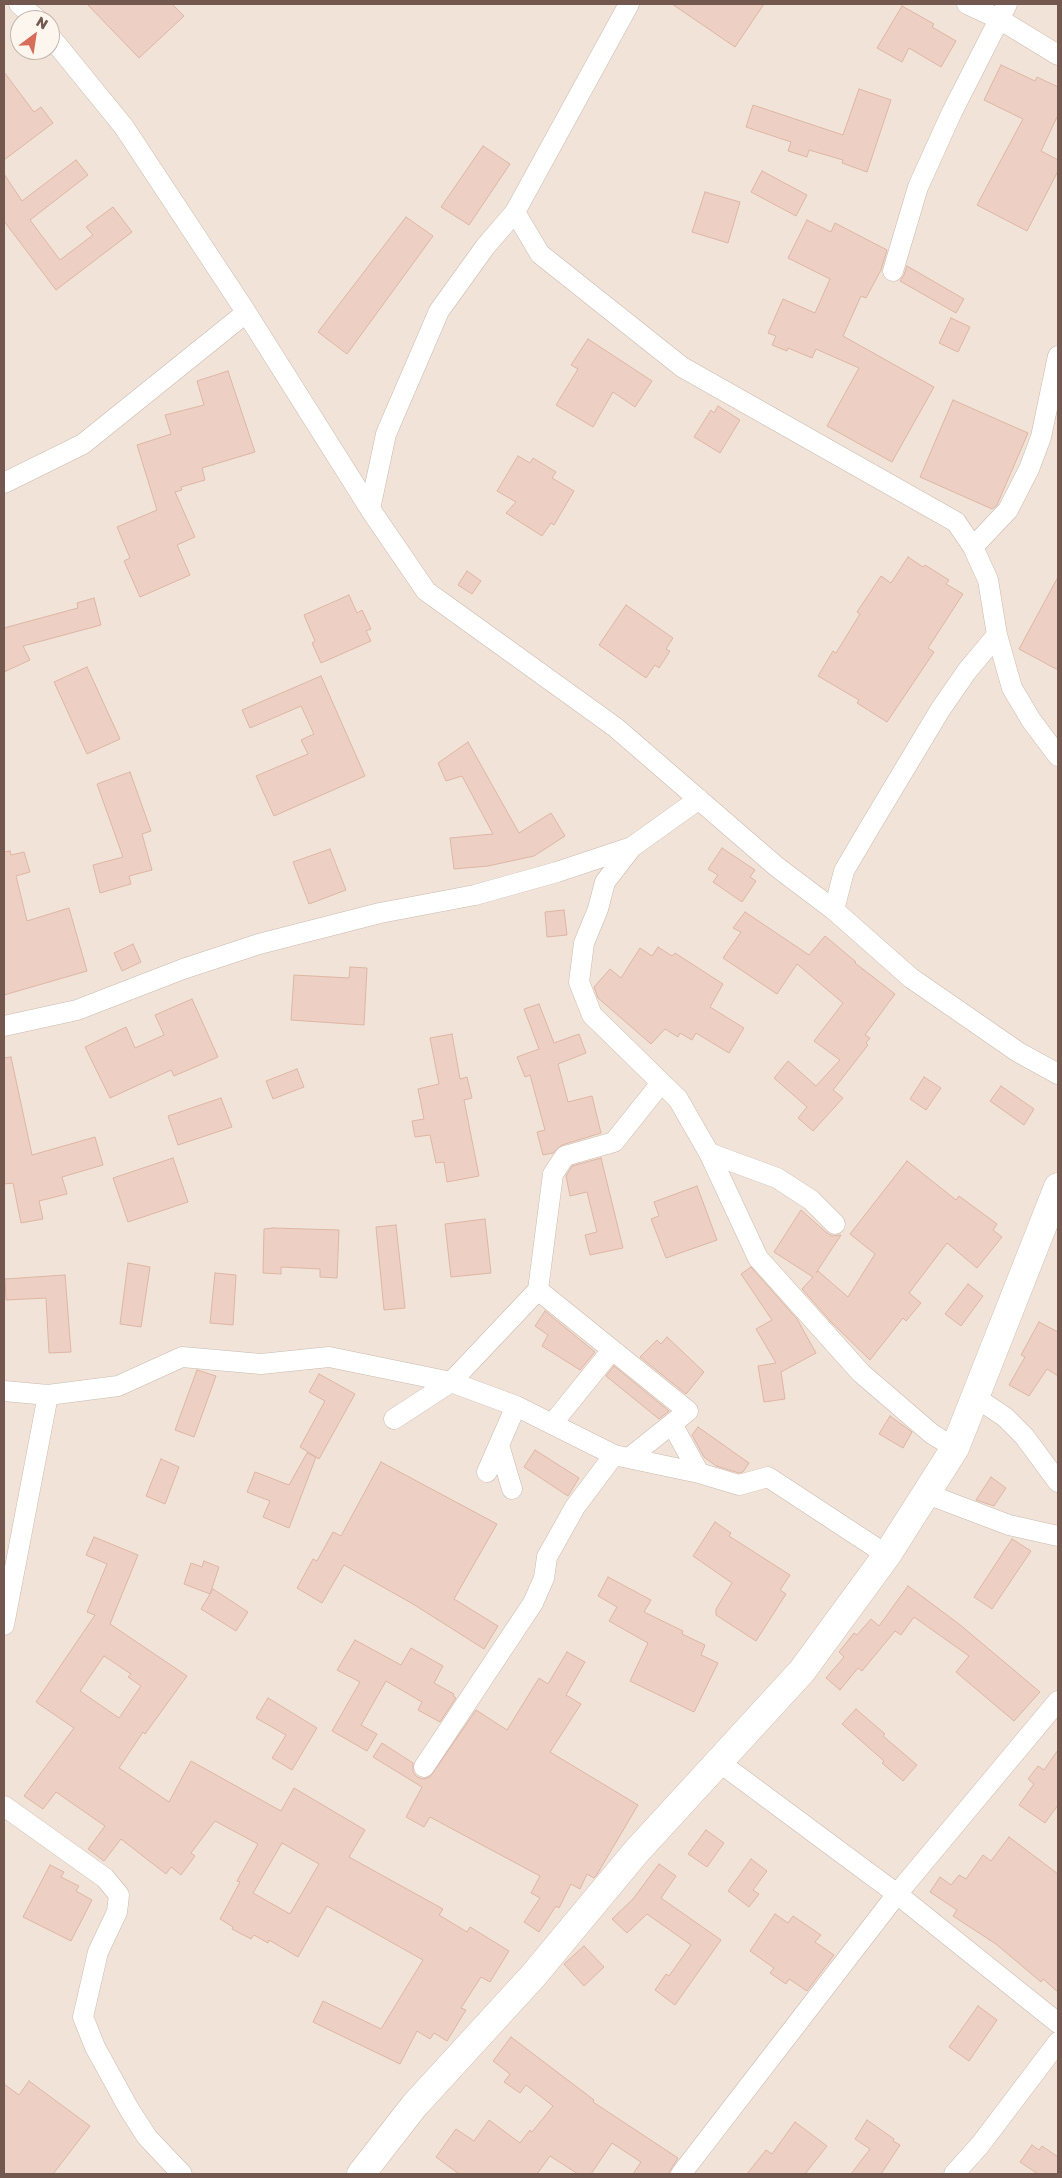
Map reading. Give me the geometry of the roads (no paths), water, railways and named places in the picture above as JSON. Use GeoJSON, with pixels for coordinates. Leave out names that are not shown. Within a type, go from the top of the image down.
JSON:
{"type":"FeatureCollection","features":[{"type":"Feature","properties":{"kind":"street"},"geometry":{"type":"LineString","coordinates":[[370,509],[386,434],[440,311],[485,247],[515,212],[629,4]]}},
{"type":"Feature","properties":{"kind":"street"},"geometry":{"type":"LineString","coordinates":[[966,4],[1003,11],[1058,55]]}},
{"type":"Feature","properties":{"kind":"street"},"geometry":{"type":"LineString","coordinates":[[893,271],[918,187],[952,112],[1003,11]]}},
{"type":"Feature","properties":{"kind":"street"},"geometry":{"type":"LineString","coordinates":[[60,48],[124,127],[244,309],[370,509],[426,591],[615,727],[777,867],[834,910],[911,978],[1018,1052],[1058,1074]]}},
{"type":"Feature","properties":{"kind":"street"},"geometry":{"type":"LineString","coordinates":[[515,212],[540,254],[682,367],[956,522],[973,547],[988,580],[996,635],[1012,688],[1031,720],[1058,756]]}},
{"type":"Feature","properties":{"kind":"street"},"geometry":{"type":"LineString","coordinates":[[4,483],[83,444],[242,316],[244,309]]}},
{"type":"Feature","properties":{"kind":"street"},"geometry":{"type":"LineString","coordinates":[[973,547],[1008,510],[1029,469],[1041,437],[1058,356]]}},
{"type":"Feature","properties":{"kind":"street"},"geometry":{"type":"LineString","coordinates":[[834,910],[844,871],[940,710],[967,671],[996,635]]}},
{"type":"Feature","properties":{"kind":"street"},"geometry":{"type":"LineString","coordinates":[[699,799],[632,847],[605,882],[598,910],[584,943],[579,982],[592,1015],[678,1099],[709,1153],[758,1258],[861,1373],[932,1434],[955,1448]]}},
{"type":"Feature","properties":{"kind":"street"},"geometry":{"type":"LineString","coordinates":[[4,1026],[77,1010],[183,969],[259,944],[380,913],[475,896],[557,872],[632,847]]}},
{"type":"Feature","properties":{"kind":"street"},"geometry":{"type":"LineString","coordinates":[[394,1419],[451,1382],[538,1290],[553,1174],[565,1156],[614,1142],[662,1083]]}},
{"type":"Feature","properties":{"kind":"street"},"geometry":{"type":"LineString","coordinates":[[709,1153],[777,1178],[811,1200],[835,1224]]}},
{"type":"Feature","properties":{"kind":"street"},"geometry":{"type":"LineString","coordinates":[[361,2174],[414,2106],[533,1976],[636,1852],[802,1671],[887,1554],[955,1448],[1058,1187]]}},
{"type":"Feature","properties":{"kind":"street"},"geometry":{"type":"LineString","coordinates":[[424,1767],[533,1603],[544,1578],[547,1557],[576,1508],[622,1456],[672,1424],[688,1411],[538,1290]]}},
{"type":"Feature","properties":{"kind":"street"},"geometry":{"type":"LineString","coordinates":[[552,1424],[612,1350]]}},
{"type":"Feature","properties":{"kind":"street"},"geometry":{"type":"LineString","coordinates":[[4,1391],[48,1395],[118,1386],[182,1357],[261,1364],[329,1357],[451,1382],[516,1406],[622,1456],[699,1473],[739,1485],[768,1477],[887,1554]]}},
{"type":"Feature","properties":{"kind":"street"},"geometry":{"type":"LineString","coordinates":[[4,1625],[48,1395]]}},
{"type":"Feature","properties":{"kind":"street"},"geometry":{"type":"LineString","coordinates":[[975,1397],[1005,1417],[1024,1436],[1058,1482]]}},
{"type":"Feature","properties":{"kind":"street"},"geometry":{"type":"LineString","coordinates":[[487,1472],[516,1406]]}},
{"type":"Feature","properties":{"kind":"street"},"geometry":{"type":"LineString","coordinates":[[672,1424],[699,1473]]}},
{"type":"Feature","properties":{"kind":"street"},"geometry":{"type":"LineString","coordinates":[[499,1446],[512,1489]]}},
{"type":"Feature","properties":{"kind":"street"},"geometry":{"type":"LineString","coordinates":[[927,1494],[1009,1525],[1058,1536]]}},
{"type":"Feature","properties":{"kind":"street"},"geometry":{"type":"LineString","coordinates":[[681,2174],[897,1894],[1058,1701]]}},
{"type":"Feature","properties":{"kind":"street"},"geometry":{"type":"LineString","coordinates":[[719,1762],[897,1894],[1058,2022]]}},
{"type":"Feature","properties":{"kind":"street"},"geometry":{"type":"LineString","coordinates":[[4,1806],[105,1878],[119,1895],[117,1912],[98,1952],[83,2016],[95,2046],[129,2110],[147,2137],[182,2174]]}},
{"type":"Feature","properties":{"kind":"street"},"geometry":{"type":"LineString","coordinates":[[954,2174],[980,2145],[1058,2042]]}}]}
